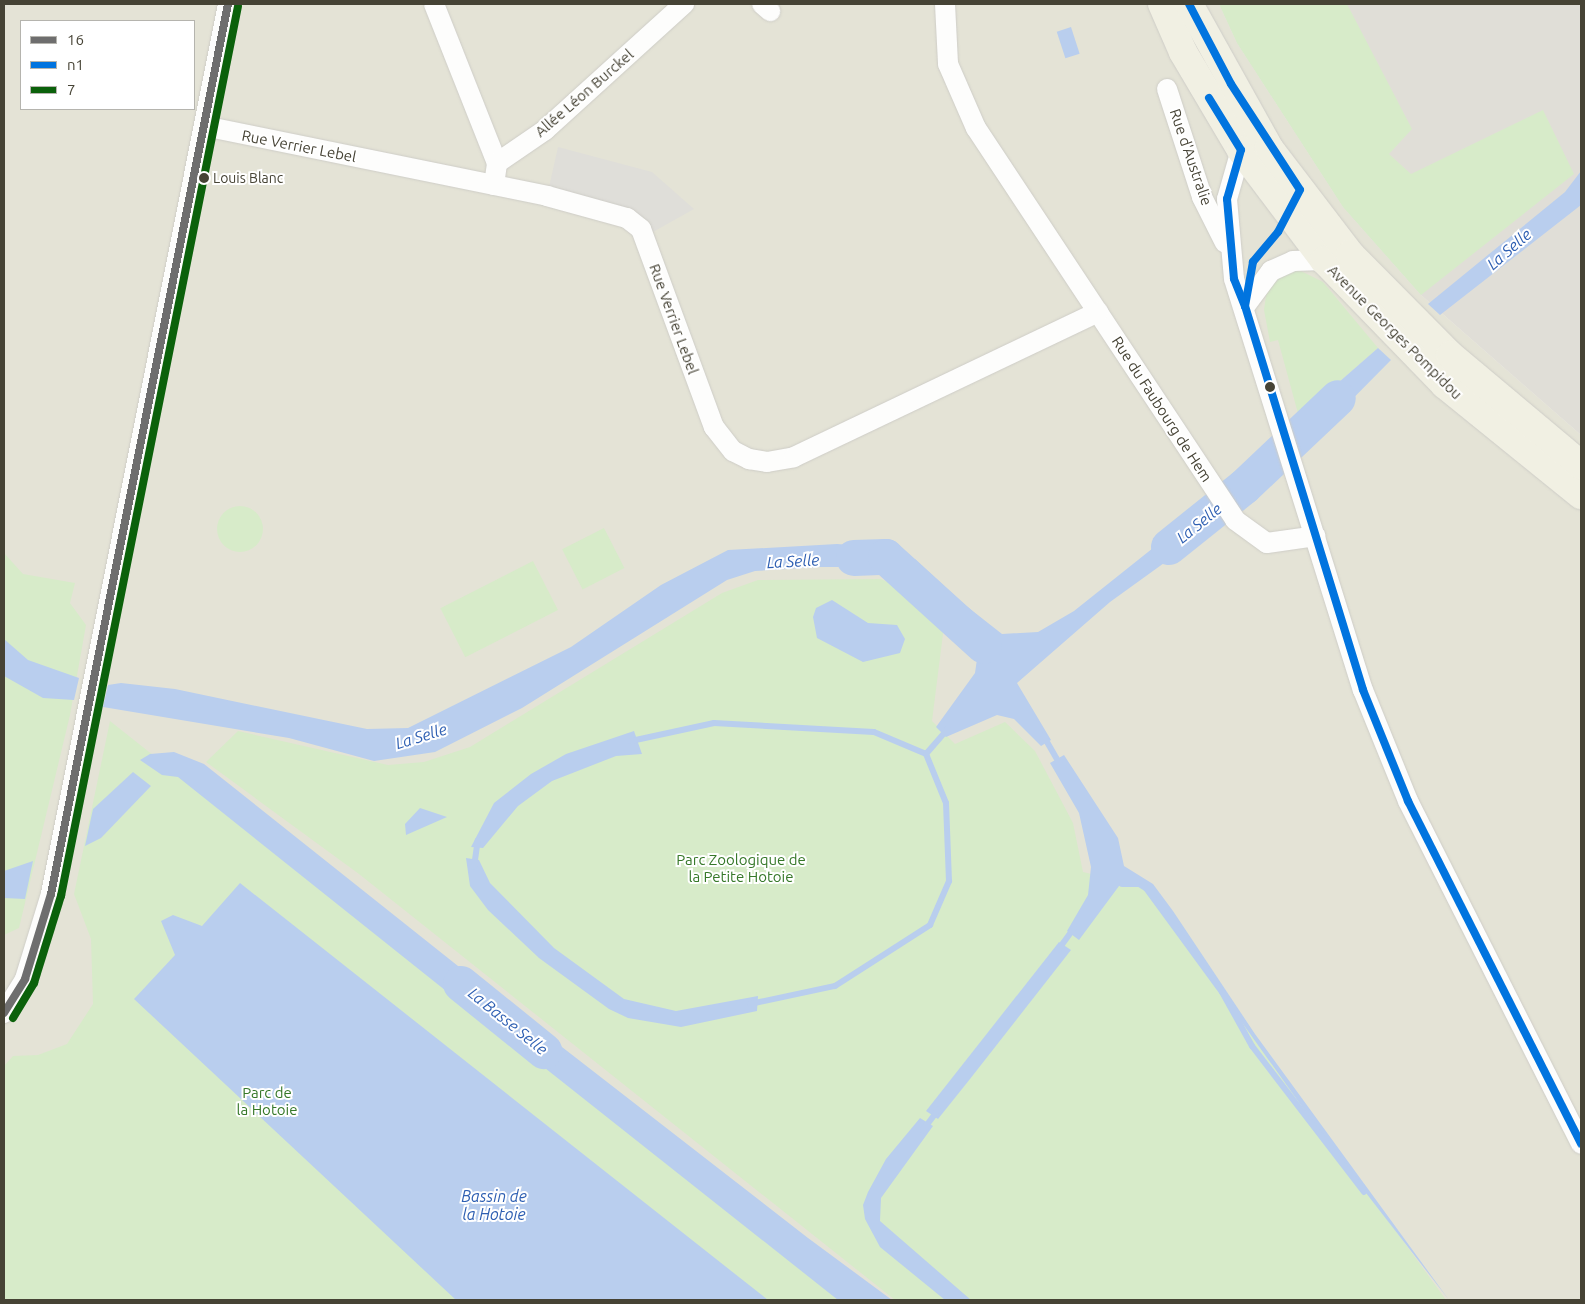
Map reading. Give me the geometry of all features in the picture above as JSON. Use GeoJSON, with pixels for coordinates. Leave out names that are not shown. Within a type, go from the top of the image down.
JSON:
{"type":"FeatureCollection","features":[{"type":"Feature","properties":{"kind":"main road"},"geometry":{"type":"LineString","coordinates":[[1162,4],[1183,52],[1241,150]]}},
{"type":"Feature","properties":{"kind":"main road","name":"Avenue Georges Pompidou"},"geometry":{"type":"LineString","coordinates":[[1189,4],[1243,105],[1300,190],[1385,293],[1450,355],[1581,465]]}},
{"type":"Feature","properties":{"kind":"main road","name":"Avenue Georges Pompidou"},"geometry":{"type":"LineString","coordinates":[[1241,150],[1324,260],[1445,385],[1581,495]]}},
{"type":"Feature","properties":{"kind":"street"},"geometry":{"type":"LineString","coordinates":[[4,1013],[25,979],[51,894],[228,4]]}},
{"type":"Feature","properties":{"kind":"street"},"geometry":{"type":"LineString","coordinates":[[434,4],[497,163],[494,185]]}},
{"type":"Feature","properties":{"kind":"street","name":"Allée Léon Burckel"},"geometry":{"type":"LineString","coordinates":[[497,163],[545,130],[684,4]]}},
{"type":"Feature","properties":{"kind":"street","name":"Rue du Faubourg de Hem"},"geometry":{"type":"LineString","coordinates":[[945,4],[948,64],[957,92],[976,128],[1235,520],[1267,543],[1316,536]]}},
{"type":"Feature","properties":{"kind":"street","name":"Rue d'Australie"},"geometry":{"type":"LineString","coordinates":[[1167,89],[1202,196],[1229,252],[1316,536]]}},
{"type":"Feature","properties":{"kind":"street","name":"Rue Verrier Lebel"},"geometry":{"type":"LineString","coordinates":[[204,126],[606,209],[641,230],[714,427],[733,451],[749,459],[767,462],[794,457],[1098,312]]}},
{"type":"Feature","properties":{"kind":"street","name":"Rue d'Australie"},"geometry":{"type":"LineString","coordinates":[[1229,252],[1227,199],[1241,150]]}},
{"type":"Feature","properties":{"kind":"street"},"geometry":{"type":"LineString","coordinates":[[1245,306],[1271,271],[1299,259],[1324,260]]}},
{"type":"Feature","properties":{"kind":"street"},"geometry":{"type":"LineString","coordinates":[[1316,536],[1390,761],[1581,1144]]}},
{"type":"Feature","properties":{"kind":"shaded area"},"geometry":{"type":"Polygon","coordinates":[[[4,4],[1219,4],[1237,43],[1343,207],[1421,295],[1581,435],[1581,1300],[4,1300],[4,4]]]}},
{"type":"Feature","properties":{"kind":"shaded area"},"geometry":{"type":"Polygon","coordinates":[[[1219,4],[1581,4],[1581,435],[1421,295],[1343,207],[1237,43],[1219,4]]]}},
{"type":"Feature","properties":{"kind":"shaded area"},"geometry":{"type":"Polygon","coordinates":[[[558,147],[652,172],[694,209],[644,237],[641,229],[547,196],[558,147]]]}},
{"type":"Feature","properties":{"kind":"green space"},"geometry":{"type":"Polygon","coordinates":[[[1219,4],[1347,4],[1412,129],[1389,154],[1411,174],[1543,110],[1574,174],[1421,295],[1343,207],[1237,43],[1219,4]]]}},
{"type":"Feature","properties":{"kind":"green space"},"geometry":{"type":"Polygon","coordinates":[[[1297,269],[1323,282],[1378,348],[1299,417],[1278,340],[1270,342],[1264,310],[1267,289],[1283,273],[1297,269]]]}},
{"type":"Feature","properties":{"kind":"green space"},"geometry":{"type":"Polygon","coordinates":[[[240,506],[253,510],[259,516],[263,529],[259,542],[253,548],[240,552],[227,548],[221,542],[217,529],[221,516],[227,510],[240,506]]]}},
{"type":"Feature","properties":{"kind":"green space"},"geometry":{"type":"Polygon","coordinates":[[[604,528],[624,568],[583,589],[562,549],[604,528]]]}},
{"type":"Feature","properties":{"kind":"green space"},"geometry":{"type":"Polygon","coordinates":[[[4,553],[23,574],[75,583],[70,603],[86,625],[70,715],[19,928],[4,935],[4,553]]]}},
{"type":"Feature","properties":{"kind":"green space"},"geometry":{"type":"Polygon","coordinates":[[[533,561],[558,610],[465,657],[440,608],[533,561]]]}},
{"type":"Feature","properties":{"kind":"green space","name":"Parc Zoologique de la Petite Hotoie"},"geometry":{"type":"Polygon","coordinates":[[[881,579],[910,592],[944,626],[932,721],[955,744],[1005,722],[1035,751],[1073,823],[1083,872],[1146,887],[1446,1300],[895,1300],[359,874],[206,762],[238,731],[388,765],[424,762],[470,747],[722,593],[758,580],[881,579]]]}},
{"type":"Feature","properties":{"kind":"green space","name":"Parc de la Hotoie"},"geometry":{"type":"Polygon","coordinates":[[[110,721],[841,1300],[4,1300],[4,1066],[13,1056],[38,1055],[67,1044],[93,1004],[91,939],[74,894],[110,721]]]}},
{"type":"Feature","properties":{"kind":"water"},"geometry":{"type":"Polygon","coordinates":[[[1071,27],[1080,54],[1065,58],[1057,32],[1071,27]]]}},
{"type":"Feature","properties":{"kind":"water"},"geometry":{"type":"Polygon","coordinates":[[[1581,171],[1581,205],[1440,315],[1428,304],[1565,192],[1581,171]]]}},
{"type":"Feature","properties":{"kind":"water"},"geometry":{"type":"Polygon","coordinates":[[[1378,348],[1391,360],[1307,445],[1299,417],[1378,348]]]}},
{"type":"Feature","properties":{"kind":"water"},"geometry":{"type":"Polygon","coordinates":[[[1270,447],[1278,472],[1245,502],[1231,481],[1270,447]]]}},
{"type":"Feature","properties":{"kind":"water"},"geometry":{"type":"Polygon","coordinates":[[[1202,509],[1214,527],[1110,602],[1017,683],[1051,740],[1041,746],[1014,719],[997,715],[946,737],[936,727],[975,673],[977,659],[941,618],[960,601],[1002,634],[1038,632],[1074,611],[1202,509]]]}},
{"type":"Feature","properties":{"kind":"water"},"geometry":{"type":"Polygon","coordinates":[[[837,544],[891,548],[908,555],[895,575],[869,567],[819,567],[755,571],[727,580],[522,708],[435,752],[374,761],[289,738],[103,707],[108,685],[121,683],[175,689],[367,729],[408,728],[571,647],[661,585],[728,550],[837,544]]]}},
{"type":"Feature","properties":{"kind":"water"},"geometry":{"type":"Polygon","coordinates":[[[915,559],[957,598],[936,614],[902,579],[915,559]]]}},
{"type":"Feature","properties":{"kind":"water"},"geometry":{"type":"Polygon","coordinates":[[[832,600],[868,623],[897,625],[905,639],[900,653],[863,662],[817,638],[813,617],[816,608],[832,600]]]}},
{"type":"Feature","properties":{"kind":"water"},"geometry":{"type":"Polygon","coordinates":[[[4,639],[28,660],[79,678],[74,700],[43,698],[4,676],[4,639]]]}},
{"type":"Feature","properties":{"kind":"water"},"geometry":{"type":"Polygon","coordinates":[[[634,731],[642,754],[616,756],[552,781],[518,806],[483,848],[471,847],[494,803],[531,774],[566,754],[634,731]]]}},
{"type":"Feature","properties":{"kind":"water"},"geometry":{"type":"Polygon","coordinates":[[[174,752],[204,764],[507,1005],[490,1026],[178,777],[162,775],[140,760],[150,754],[174,752]]]}},
{"type":"Feature","properties":{"kind":"water"},"geometry":{"type":"Polygon","coordinates":[[[1064,755],[1118,838],[1124,866],[1153,884],[1255,1034],[1449,1300],[1335,1153],[1151,895],[1132,883],[1119,886],[1079,940],[1067,931],[1088,895],[1091,867],[1079,813],[1050,763],[1064,755]]]}},
{"type":"Feature","properties":{"kind":"water"},"geometry":{"type":"Polygon","coordinates":[[[133,772],[151,786],[101,838],[85,846],[93,809],[133,772]]]}},
{"type":"Feature","properties":{"kind":"water"},"geometry":{"type":"Polygon","coordinates":[[[420,808],[447,817],[406,835],[405,824],[420,808]]]}},
{"type":"Feature","properties":{"kind":"water"},"geometry":{"type":"Polygon","coordinates":[[[466,858],[479,860],[490,883],[554,948],[624,999],[676,1011],[758,996],[757,1011],[681,1027],[628,1018],[609,1009],[539,958],[488,910],[470,886],[466,858]]]}},
{"type":"Feature","properties":{"kind":"water"},"geometry":{"type":"Polygon","coordinates":[[[33,861],[25,899],[4,898],[4,871],[33,861]]]}},
{"type":"Feature","properties":{"kind":"water","name":"Bassin de la Hotoie"},"geometry":{"type":"Polygon","coordinates":[[[240,883],[768,1300],[456,1300],[134,999],[175,955],[161,921],[173,915],[202,926],[240,883]]]}},
{"type":"Feature","properties":{"kind":"water"},"geometry":{"type":"Polygon","coordinates":[[[1059,942],[1071,950],[970,1079],[938,1119],[926,1111],[1059,942]]]}},
{"type":"Feature","properties":{"kind":"water"},"geometry":{"type":"Polygon","coordinates":[[[513,1009],[808,1238],[892,1300],[838,1300],[497,1030],[513,1009]]]}},
{"type":"Feature","properties":{"kind":"water"},"geometry":{"type":"Polygon","coordinates":[[[920,1118],[933,1126],[881,1198],[880,1221],[971,1300],[945,1300],[880,1247],[865,1219],[863,1205],[868,1192],[886,1159],[920,1118]]]}},
{"type":"Feature","properties":{"kind":"waterway","name":"La Selle"},"geometry":{"type":"LineString","coordinates":[[1169,547],[1244,487],[1338,398]]}},
{"type":"Feature","properties":{"kind":"waterway","name":"La Selle"},"geometry":{"type":"LineString","coordinates":[[854,558],[886,557],[984,646]]}},
{"type":"Feature","properties":{"kind":"waterway"},"geometry":{"type":"LineString","coordinates":[[631,741],[714,723],[874,732],[926,754]]}},
{"type":"Feature","properties":{"kind":"waterway"},"geometry":{"type":"LineString","coordinates":[[750,1004],[835,986],[930,925],[949,881],[946,803],[926,754],[948,729]]}},
{"type":"Feature","properties":{"kind":"waterway"},"geometry":{"type":"LineString","coordinates":[[1043,735],[1060,765]]}},
{"type":"Feature","properties":{"kind":"waterway"},"geometry":{"type":"LineString","coordinates":[[474,867],[478,840]]}},
{"type":"Feature","properties":{"kind":"waterway"},"geometry":{"type":"LineString","coordinates":[[1122,884],[1143,884],[1222,992],[1252,1046],[1364,1192]]}},
{"type":"Feature","properties":{"kind":"waterway"},"geometry":{"type":"LineString","coordinates":[[1058,950],[1074,928]]}},
{"type":"Feature","properties":{"kind":"waterway","name":"La Basse Selle"},"geometry":{"type":"LineString","coordinates":[[461,984],[544,1051]]}},
{"type":"Feature","properties":{"kind":"waterway"},"geometry":{"type":"LineString","coordinates":[[923,1130],[938,1110]]}},
{"type":"Feature","properties":{"kind":"transit line","name":"16"},"geometry":{"type":"LineString","coordinates":[[4,1013],[25,979],[51,894],[228,4]]}},
{"type":"Feature","properties":{"kind":"transit line","name":"n1"},"geometry":{"type":"LineString","coordinates":[[1189,4],[1231,84],[1300,190],[1278,232],[1253,262],[1245,306],[1363,690],[1408,801],[1581,1144]]}},
{"type":"Feature","properties":{"kind":"transit line","name":"7"},"geometry":{"type":"LineString","coordinates":[[13,1018],[34,983],[61,896],[238,6]]}},
{"type":"Feature","properties":{"kind":"transit line","name":"n1"},"geometry":{"type":"LineString","coordinates":[[1209,98],[1241,150],[1227,199],[1234,279],[1245,306]]}},
{"type":"Feature","properties":{"kind":"place","name":"Louis Blanc"},"geometry":{"type":"Point","coordinates":[204,178]}}]}
